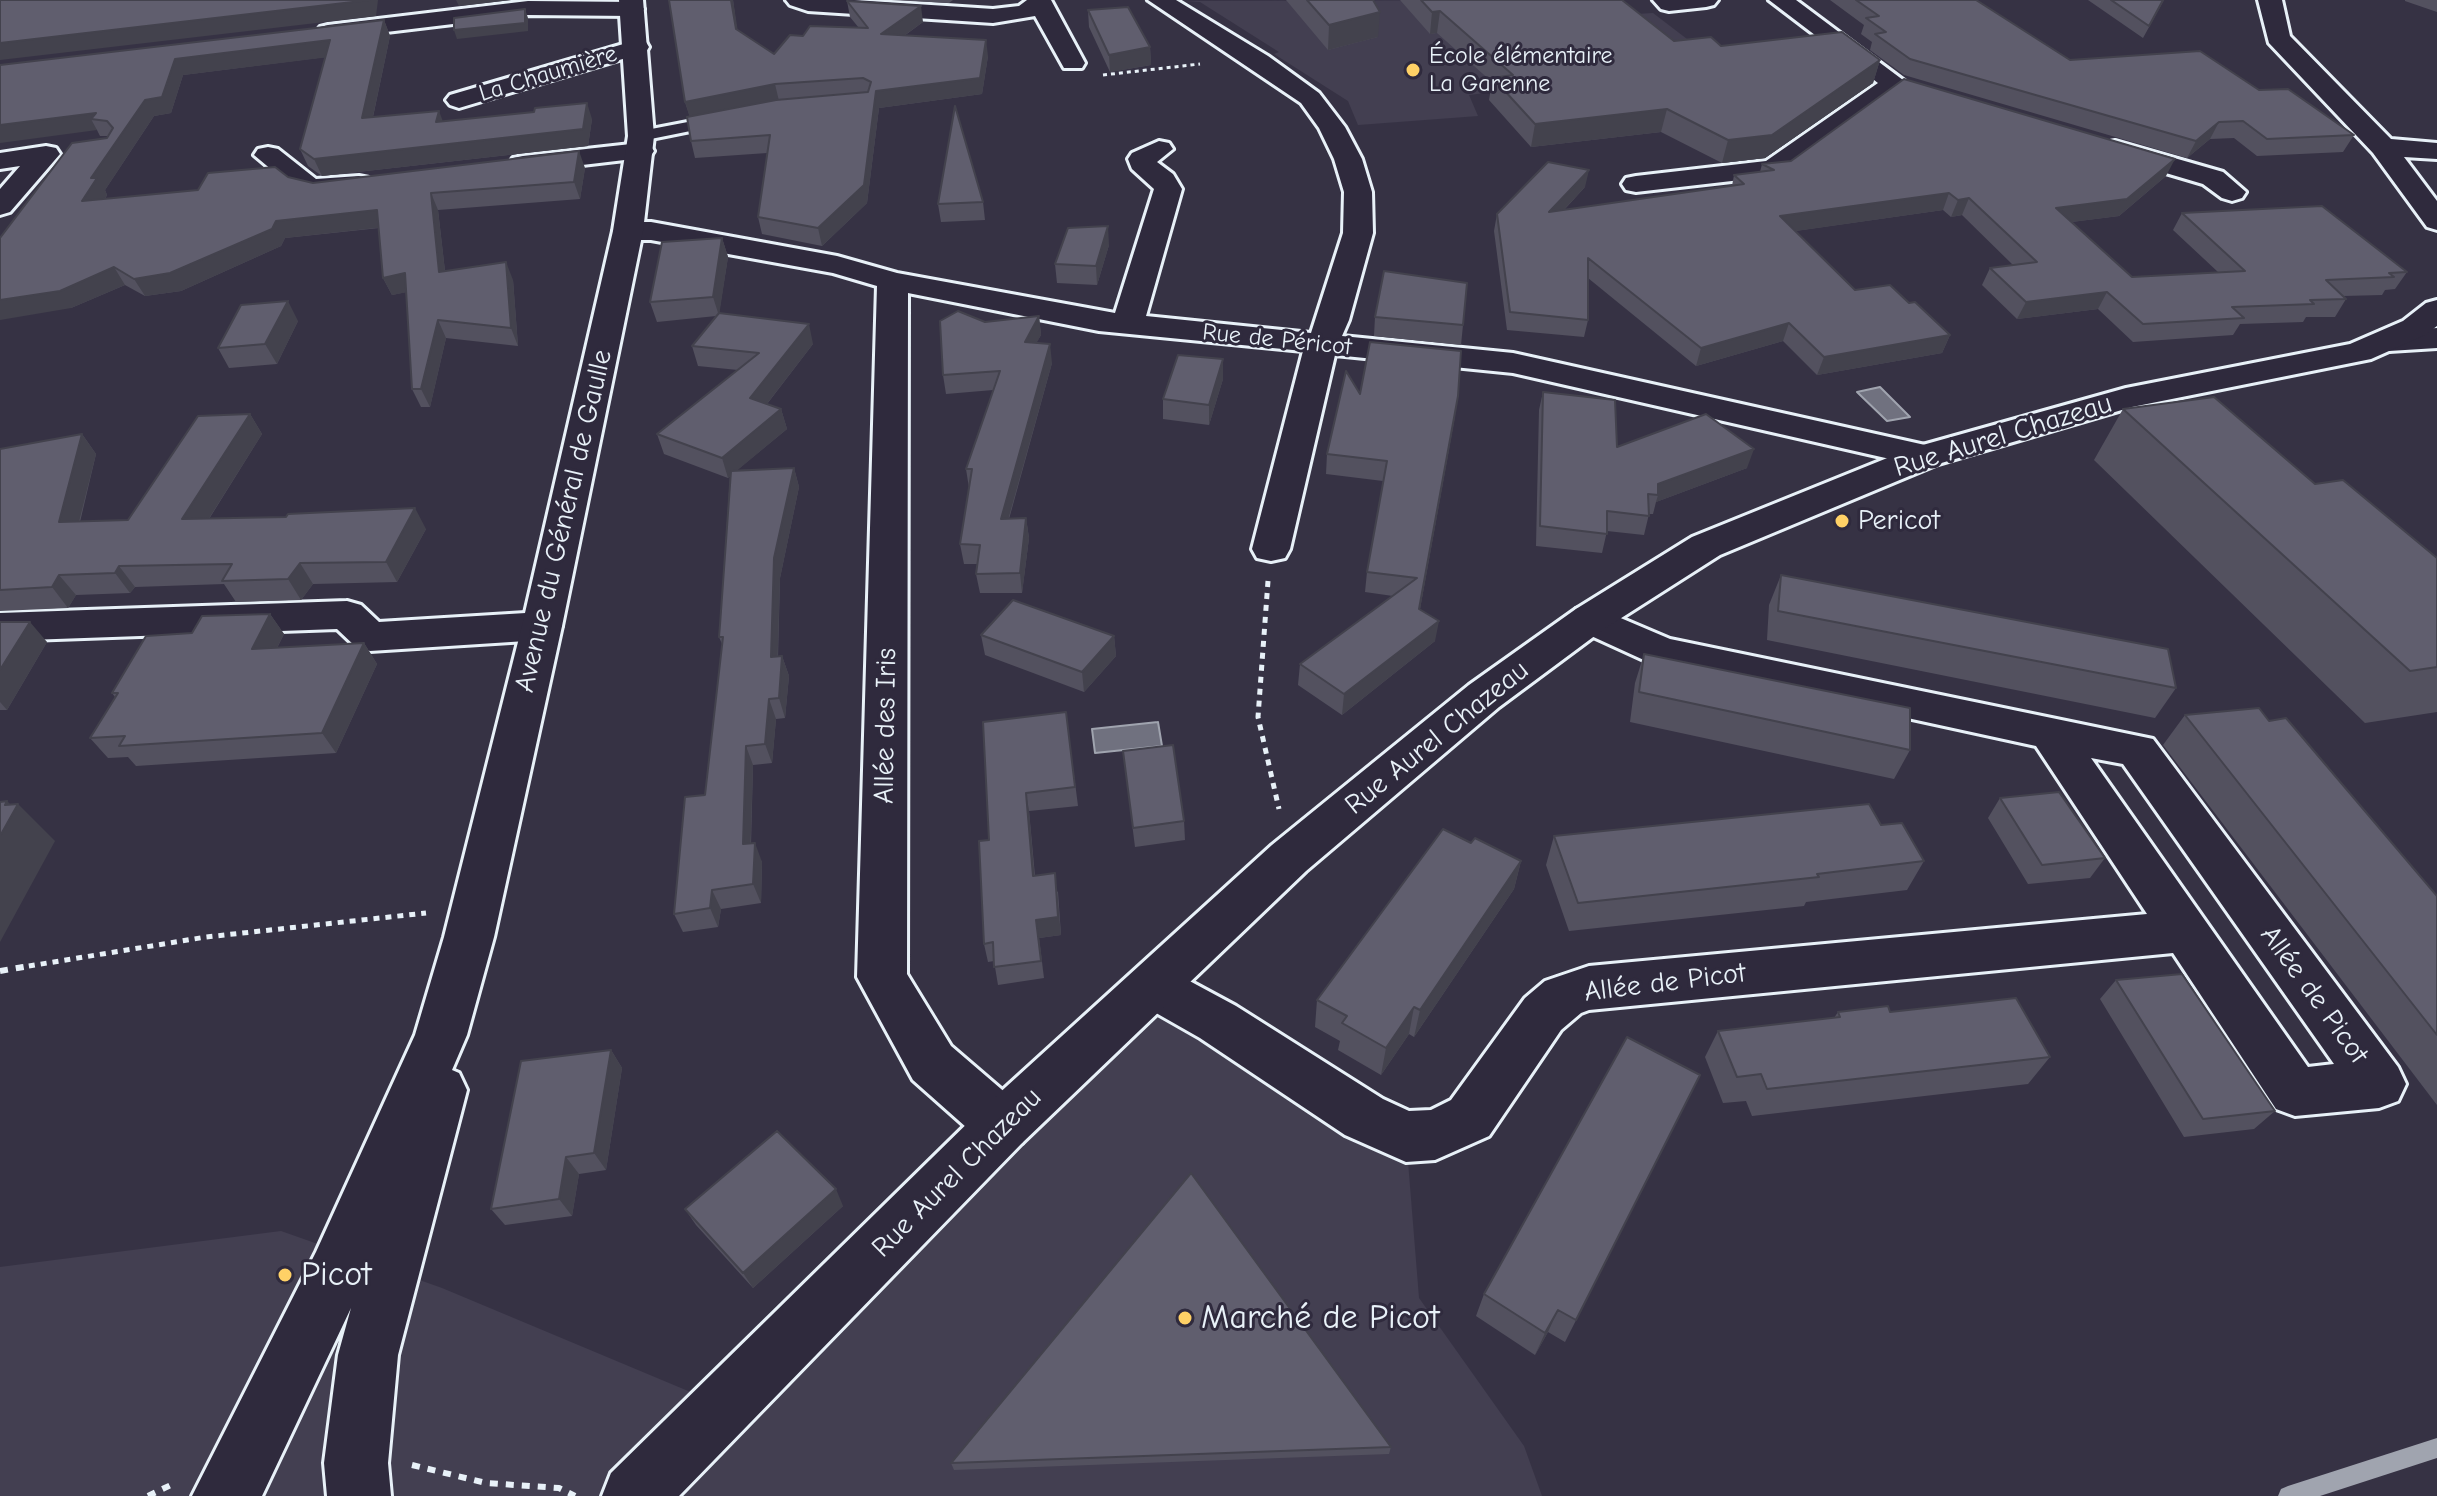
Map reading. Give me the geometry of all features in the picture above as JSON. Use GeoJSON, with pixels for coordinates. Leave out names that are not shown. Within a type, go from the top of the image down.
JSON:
{"type":"FeatureCollection","features":[{"type":"Feature","properties":{"kind":"street"},"geometry":{"type":"LineString","coordinates":[[528,8],[558,0]]}},
{"type":"Feature","properties":{"kind":"street"},"geometry":{"type":"LineString","coordinates":[[798,0],[808,4],[993,16],[1025,12],[1040,1],[1073,63]]}},
{"type":"Feature","properties":{"kind":"street"},"geometry":{"type":"LineString","coordinates":[[1160,0],[1303,92],[1319,108],[1348,159],[1358,192],[1358,233],[1333,320],[1321,345],[1271,549]]}},
{"type":"Feature","properties":{"kind":"street"},"geometry":{"type":"LineString","coordinates":[[1665,0],[1669,4],[1706,0]]}},
{"type":"Feature","properties":{"kind":"street"},"geometry":{"type":"LineString","coordinates":[[1781,0],[1894,83],[1924,92]]}},
{"type":"Feature","properties":{"kind":"street"},"geometry":{"type":"LineString","coordinates":[[2268,0],[2278,38],[2383,147],[2437,221]]}},
{"type":"Feature","properties":{"kind":"street"},"geometry":{"type":"LineString","coordinates":[[311,34],[528,8],[632,4]]}},
{"type":"Feature","properties":{"kind":"street","name":"Avenue du Général de Gaulle"},"geometry":{"type":"LineString","coordinates":[[224,1496],[239,1474],[337,1273],[441,1035],[542,626],[628,231],[640,143],[637,47],[632,4]]}},
{"type":"Feature","properties":{"kind":"street","name":"La Chaumière"},"geometry":{"type":"LineString","coordinates":[[459,100],[637,47]]}},
{"type":"Feature","properties":{"kind":"street"},"geometry":{"type":"LineString","coordinates":[[1636,184],[1774,169],[1894,83]]}},
{"type":"Feature","properties":{"kind":"street"},"geometry":{"type":"LineString","coordinates":[[2091,142],[2213,178],[2232,192]]}},
{"type":"Feature","properties":{"kind":"street"},"geometry":{"type":"LineString","coordinates":[[494,167],[640,143]]}},
{"type":"Feature","properties":{"kind":"street"},"geometry":{"type":"LineString","coordinates":[[2383,147],[2437,151]]}},
{"type":"Feature","properties":{"kind":"street"},"geometry":{"type":"LineString","coordinates":[[1128,324],[1168,189],[1163,180],[1142,163],[1142,159],[1159,149]]}},
{"type":"Feature","properties":{"kind":"street"},"geometry":{"type":"LineString","coordinates":[[0,161],[76,150]]}},
{"type":"Feature","properties":{"kind":"street"},"geometry":{"type":"LineString","coordinates":[[0,206],[46,154]]}},
{"type":"Feature","properties":{"kind":"street"},"geometry":{"type":"LineString","coordinates":[[268,155],[307,185],[321,188],[384,181]]}},
{"type":"Feature","properties":{"kind":"street","name":"Rue de Péricot"},"geometry":{"type":"LineString","coordinates":[[628,231],[651,231],[837,265],[893,281],[1128,324],[1513,363],[1925,456]]}},
{"type":"Feature","properties":{"kind":"street","name":"Allée des Iris"},"geometry":{"type":"LineString","coordinates":[[893,281],[882,977],[932,1063],[1003,1125]]}},
{"type":"Feature","properties":{"kind":"street","name":"Rue Aurel Chazeau"},"geometry":{"type":"LineString","coordinates":[[634,1496],[1003,1125],[1289,858],[1484,696],[1590,619],[1706,546],[1925,456],[2126,398],[2324,361],[2389,341],[2437,310]]}},
{"type":"Feature","properties":{"kind":"street"},"geometry":{"type":"LineString","coordinates":[[2389,341],[2437,338]]}},
{"type":"Feature","properties":{"kind":"street"},"geometry":{"type":"LineString","coordinates":[[0,627],[347,615],[370,637],[542,626]]}},
{"type":"Feature","properties":{"kind":"street","name":"Allée de Picot"},"geometry":{"type":"LineString","coordinates":[[1590,619],[1661,651],[2137,751],[2379,1084],[2295,1092],[2051,734]]}},
{"type":"Feature","properties":{"kind":"street","name":"Allée de Picot"},"geometry":{"type":"LineString","coordinates":[[1153,986],[1218,1022],[1364,1117],[1406,1137],[1435,1135],[1470,1118],[1543,1014],[1563,997],[1589,988],[2186,931]]}},
{"type":"Feature","properties":{"kind":"street","name":"Avenue du Général de Gaulle"},"geometry":{"type":"LineString","coordinates":[[379,1480],[356,1463],[368,1355],[439,1100],[441,1035]]}},
{"type":"Feature","properties":{"kind":"lane"},"geometry":{"type":"LineString","coordinates":[[640,143],[748,115]]}},
{"type":"Feature","properties":{"kind":"path"},"geometry":{"type":"LineString","coordinates":[[1073,63],[1096,75],[1253,58]]}},
{"type":"Feature","properties":{"kind":"path"},"geometry":{"type":"LineString","coordinates":[[1271,549],[1258,717],[1289,858]]}},
{"type":"Feature","properties":{"kind":"path"},"geometry":{"type":"LineString","coordinates":[[0,971],[206,937],[474,908]]}},
{"type":"Feature","properties":{"kind":"path"},"geometry":{"type":"LineString","coordinates":[[379,1480],[423,1466],[486,1483],[559,1488],[575,1496]]}},
{"type":"Feature","properties":{"kind":"shaded area","name":"École élémentaire La Garenne"},"geometry":{"type":"Polygon","coordinates":[[[1618,0],[1637,14],[1653,13],[1704,52],[1582,81],[1469,95],[1478,116],[1358,125],[1348,101],[1200,2],[1186,1],[1618,0]]]}},
{"type":"Feature","properties":{"kind":"shaded area"},"geometry":{"type":"Polygon","coordinates":[[[1153,986],[1406,1137],[1419,1298],[1524,1446],[1542,1496],[0,1496],[0,1267],[281,1231],[442,1288],[712,1401],[1153,986]]]}},
{"type":"Feature","properties":{"kind":"water"},"geometry":{"type":"Polygon","coordinates":[[[1880,387],[1910,417],[1887,421],[1857,392],[1880,387]]]}},
{"type":"Feature","properties":{"kind":"water"},"geometry":{"type":"Polygon","coordinates":[[[1158,722],[1162,746],[1095,753],[1092,729],[1158,722]]]}},
{"type":"Feature","properties":{"kind":"building"},"geometry":{"type":"Polygon","coordinates":[[[0,0],[370,0],[0,43],[0,0]]]}},
{"type":"Feature","properties":{"kind":"building"},"geometry":{"type":"Polygon","coordinates":[[[669,0],[731,0],[736,29],[774,54],[790,35],[803,36],[810,26],[868,28],[847,1],[921,6],[881,34],[986,40],[980,78],[876,91],[864,185],[818,228],[758,217],[770,135],[691,141],[687,117],[776,100],[868,92],[871,82],[863,78],[775,84],[685,102],[669,0]]]}},
{"type":"Feature","properties":{"kind":"building"},"geometry":{"type":"Polygon","coordinates":[[[1307,0],[1373,0],[1380,12],[1329,25],[1307,0]]]}},
{"type":"Feature","properties":{"kind":"building"},"geometry":{"type":"Polygon","coordinates":[[[1421,0],[1622,0],[1674,41],[1711,37],[1721,46],[1842,32],[1880,60],[1772,135],[1728,140],[1667,109],[1535,124],[1493,78],[1513,75],[1440,11],[1432,12],[1421,0]]]}},
{"type":"Feature","properties":{"kind":"building"},"geometry":{"type":"Polygon","coordinates":[[[1856,0],[1976,0],[2070,60],[2200,51],[2259,90],[2288,89],[2354,135],[2267,139],[2243,121],[2219,122],[2196,141],[1910,59],[1875,34],[1886,32],[1866,18],[1879,16],[1856,0]]]}},
{"type":"Feature","properties":{"kind":"building"},"geometry":{"type":"Polygon","coordinates":[[[2111,0],[2163,0],[2149,26],[2111,0]]]}},
{"type":"Feature","properties":{"kind":"building"},"geometry":{"type":"Polygon","coordinates":[[[1128,7],[1150,47],[1109,55],[1088,10],[1128,7]]]}},
{"type":"Feature","properties":{"kind":"building"},"geometry":{"type":"Polygon","coordinates":[[[525,9],[525,23],[454,30],[454,18],[525,9]]]}},
{"type":"Feature","properties":{"kind":"building"},"geometry":{"type":"Polygon","coordinates":[[[384,20],[362,118],[439,111],[436,122],[587,103],[583,129],[314,159],[300,149],[330,40],[175,59],[162,97],[145,100],[91,178],[97,178],[82,201],[198,190],[208,173],[275,167],[288,177],[313,183],[579,151],[574,182],[431,193],[439,272],[506,262],[511,328],[438,320],[421,389],[412,389],[405,273],[383,278],[377,210],[276,221],[272,229],[170,273],[134,279],[114,267],[60,291],[0,300],[0,238],[72,143],[107,138],[113,128],[107,121],[91,119],[96,113],[0,125],[0,65],[384,20]]]}},
{"type":"Feature","properties":{"kind":"building"},"geometry":{"type":"Polygon","coordinates":[[[1904,79],[2175,159],[2127,199],[2056,208],[2132,277],[2245,271],[2182,213],[2322,206],[2407,272],[2389,273],[2394,277],[2326,280],[2346,299],[2310,300],[2314,304],[2232,307],[2244,318],[2143,324],[2107,292],[2026,302],[1990,268],[2037,262],[1969,198],[1958,200],[1949,193],[1780,216],[1855,290],[1890,285],[1909,303],[1915,302],[1950,335],[1824,357],[1789,323],[1701,348],[1588,258],[1588,320],[1510,312],[1497,214],[1548,162],[1589,170],[1549,212],[1744,184],[1734,175],[1774,170],[1762,164],[1791,161],[1904,79]]]}},
{"type":"Feature","properties":{"kind":"building"},"geometry":{"type":"Polygon","coordinates":[[[955,106],[983,202],[938,204],[955,106]]]}},
{"type":"Feature","properties":{"kind":"building"},"geometry":{"type":"Polygon","coordinates":[[[1108,226],[1096,266],[1055,264],[1068,228],[1108,226]]]}},
{"type":"Feature","properties":{"kind":"building"},"geometry":{"type":"Polygon","coordinates":[[[722,238],[713,297],[650,302],[662,242],[722,238]]]}},
{"type":"Feature","properties":{"kind":"building"},"geometry":{"type":"Polygon","coordinates":[[[1384,271],[1467,283],[1463,325],[1375,317],[1384,271]]]}},
{"type":"Feature","properties":{"kind":"building"},"geometry":{"type":"Polygon","coordinates":[[[288,301],[265,344],[218,348],[241,305],[288,301]]]}},
{"type":"Feature","properties":{"kind":"building"},"geometry":{"type":"Polygon","coordinates":[[[958,311],[985,322],[1039,316],[1025,342],[1050,344],[1001,519],[1026,518],[1020,573],[976,574],[980,545],[960,544],[972,469],[966,469],[1000,371],[943,375],[940,321],[958,311]]]}},
{"type":"Feature","properties":{"kind":"building"},"geometry":{"type":"Polygon","coordinates":[[[719,313],[809,324],[750,398],[781,409],[722,458],[657,434],[759,353],[692,346],[719,313]]]}},
{"type":"Feature","properties":{"kind":"building"},"geometry":{"type":"Polygon","coordinates":[[[1370,342],[1461,351],[1458,396],[1419,609],[1439,621],[1344,694],[1300,664],[1417,578],[1367,572],[1387,461],[1327,454],[1346,371],[1360,394],[1370,342]]]}},
{"type":"Feature","properties":{"kind":"building"},"geometry":{"type":"Polygon","coordinates":[[[1178,355],[1223,359],[1209,405],[1163,399],[1178,355]]]}},
{"type":"Feature","properties":{"kind":"building"},"geometry":{"type":"Polygon","coordinates":[[[1543,392],[1615,400],[1617,447],[1706,414],[1754,449],[1658,484],[1658,495],[1648,494],[1649,516],[1607,511],[1607,534],[1540,526],[1543,392]]]}},
{"type":"Feature","properties":{"kind":"building"},"geometry":{"type":"Polygon","coordinates":[[[2214,397],[2315,484],[2343,480],[2437,558],[2437,667],[2410,671],[2123,409],[2214,397]]]}},
{"type":"Feature","properties":{"kind":"building"},"geometry":{"type":"Polygon","coordinates":[[[250,414],[182,519],[286,517],[288,514],[415,508],[386,562],[300,563],[288,579],[222,581],[232,564],[119,566],[115,573],[59,575],[52,587],[0,590],[0,449],[82,434],[59,522],[128,520],[198,416],[250,414]]]}},
{"type":"Feature","properties":{"kind":"building"},"geometry":{"type":"Polygon","coordinates":[[[794,468],[774,558],[771,657],[782,656],[779,698],[769,699],[765,744],[746,746],[743,844],[755,843],[753,884],[712,890],[710,908],[674,914],[685,797],[705,795],[723,637],[719,637],[731,471],[794,468]]]}},
{"type":"Feature","properties":{"kind":"building"},"geometry":{"type":"Polygon","coordinates":[[[1781,575],[2168,649],[2176,688],[1778,611],[1781,575]]]}},
{"type":"Feature","properties":{"kind":"building"},"geometry":{"type":"Polygon","coordinates":[[[1013,600],[1114,636],[1082,672],[981,635],[1013,600]]]}},
{"type":"Feature","properties":{"kind":"building"},"geometry":{"type":"Polygon","coordinates":[[[270,614],[252,649],[364,643],[322,733],[119,746],[125,736],[90,738],[118,693],[112,693],[146,636],[192,633],[202,616],[270,614]]]}},
{"type":"Feature","properties":{"kind":"building"},"geometry":{"type":"Polygon","coordinates":[[[0,622],[30,622],[0,670],[0,622]]]}},
{"type":"Feature","properties":{"kind":"building"},"geometry":{"type":"Polygon","coordinates":[[[1644,654],[1910,708],[1910,750],[1639,692],[1644,654]]]}},
{"type":"Feature","properties":{"kind":"building"},"geometry":{"type":"Polygon","coordinates":[[[2259,708],[2269,721],[2286,718],[2437,896],[2437,1035],[2185,715],[2259,708]]]}},
{"type":"Feature","properties":{"kind":"building"},"geometry":{"type":"Polygon","coordinates":[[[1066,712],[1075,787],[1026,793],[1033,876],[1055,873],[1058,917],[1036,920],[1041,961],[994,967],[993,942],[984,944],[979,841],[989,840],[983,722],[1066,712]]]}},
{"type":"Feature","properties":{"kind":"building"},"geometry":{"type":"Polygon","coordinates":[[[1173,745],[1184,821],[1133,828],[1123,751],[1173,745]]]}},
{"type":"Feature","properties":{"kind":"building"},"geometry":{"type":"Polygon","coordinates":[[[2059,792],[2105,858],[2042,865],[2000,798],[2059,792]]]}},
{"type":"Feature","properties":{"kind":"building"},"geometry":{"type":"Polygon","coordinates":[[[7,801],[5,805],[18,804],[0,836],[0,802],[7,801]]]}},
{"type":"Feature","properties":{"kind":"building"},"geometry":{"type":"Polygon","coordinates":[[[1869,804],[1881,825],[1902,823],[1924,861],[1817,874],[1819,877],[1578,903],[1554,836],[1869,804]]]}},
{"type":"Feature","properties":{"kind":"building"},"geometry":{"type":"Polygon","coordinates":[[[1443,829],[1471,843],[1475,838],[1521,861],[1420,1010],[1414,1007],[1386,1048],[1342,1023],[1347,1016],[1317,1000],[1443,829]]]}},
{"type":"Feature","properties":{"kind":"building"},"geometry":{"type":"Polygon","coordinates":[[[2182,974],[2275,1111],[2203,1119],[2116,980],[2182,974]]]}},
{"type":"Feature","properties":{"kind":"building"},"geometry":{"type":"Polygon","coordinates":[[[2016,998],[2050,1057],[1767,1089],[1761,1074],[1737,1077],[1718,1031],[1840,1017],[1838,1012],[1888,1006],[1890,1012],[2016,998]]]}},
{"type":"Feature","properties":{"kind":"building"},"geometry":{"type":"Polygon","coordinates":[[[1627,1037],[1700,1075],[1576,1320],[1558,1310],[1545,1333],[1484,1294],[1627,1037]]]}},
{"type":"Feature","properties":{"kind":"building"},"geometry":{"type":"Polygon","coordinates":[[[611,1050],[594,1153],[566,1157],[559,1199],[491,1209],[521,1061],[611,1050]]]}},
{"type":"Feature","properties":{"kind":"building"},"geometry":{"type":"Polygon","coordinates":[[[777,1131],[836,1189],[743,1273],[685,1209],[777,1131]]]}},
{"type":"Feature","properties":{"kind":"building","name":"Marché de Picot"},"geometry":{"type":"Polygon","coordinates":[[[1191,1173],[1391,1447],[951,1463],[1191,1173]]]}},
{"type":"Feature","properties":{"kind":"waterway"},"geometry":{"type":"LineString","coordinates":[[2288,1496],[2437,1448]]}},
{"type":"Feature","properties":{"kind":"place","name":"École élémentaire La Garenne"},"geometry":{"type":"Point","coordinates":[1413,70]}},
{"type":"Feature","properties":{"kind":"place","name":"Pericot"},"geometry":{"type":"Point","coordinates":[1842,521]}},
{"type":"Feature","properties":{"kind":"place","name":"Picot"},"geometry":{"type":"Point","coordinates":[285,1275]}},
{"type":"Feature","properties":{"kind":"place","name":"Marché de Picot"},"geometry":{"type":"Point","coordinates":[1185,1318]}}]}
